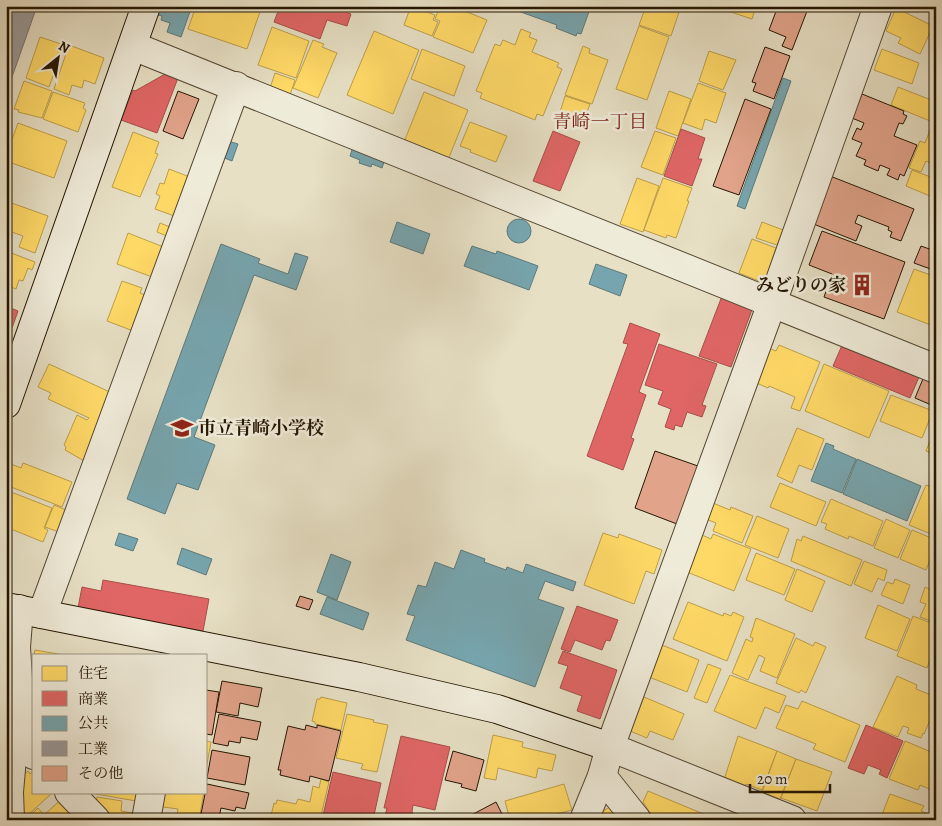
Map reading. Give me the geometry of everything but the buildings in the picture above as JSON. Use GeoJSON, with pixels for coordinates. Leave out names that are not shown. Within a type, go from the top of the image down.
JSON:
{"type":"FeatureCollection","features":[{"type":"Feature","properties":{"kind":"street"},"geometry":{"type":"LineString","coordinates":[[6,404],[146,6]]}},
{"type":"Feature","properties":{"kind":"street"},"geometry":{"type":"LineString","coordinates":[[584,820],[602,776],[610,747],[878,6]]}},
{"type":"Feature","properties":{"kind":"street"},"geometry":{"type":"LineString","coordinates":[[132,46],[236,86],[936,370]]}},
{"type":"Feature","properties":{"kind":"street"},"geometry":{"type":"LineString","coordinates":[[10,820],[8,792],[12,758],[28,748],[16,647],[22,610],[236,86]]}},
{"type":"Feature","properties":{"kind":"street"},"geometry":{"type":"LineString","coordinates":[[22,610],[178,648],[359,677],[497,709],[610,747],[792,820]]}},
{"type":"Feature","properties":{"kind":"street"},"geometry":{"type":"LineString","coordinates":[[602,776],[637,820]]}},
{"type":"Feature","properties":{"kind":"street"},"geometry":{"type":"LineString","coordinates":[[72,794],[96,820]]}},
{"type":"Feature","properties":{"kind":"street"},"geometry":{"type":"LineString","coordinates":[[146,820],[151,794]]}},
{"type":"Feature","properties":{"kind":"place","name":"みどりの家"},"geometry":{"type":"Point","coordinates":[862,285]}},
{"type":"Feature","properties":{"kind":"place","name":"市立青崎小学校"},"geometry":{"type":"Point","coordinates":[182,428]}},
{"type":"Feature","properties":{"kind":"district","name":"青崎一丁目"},"geometry":{"type":"Point","coordinates":[600,121]}}]}
